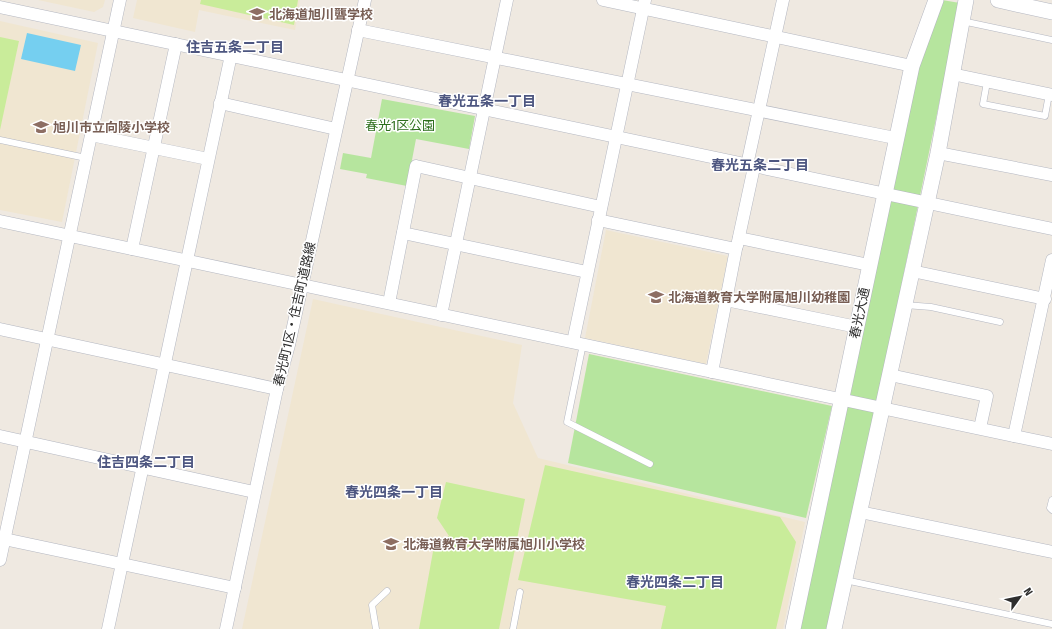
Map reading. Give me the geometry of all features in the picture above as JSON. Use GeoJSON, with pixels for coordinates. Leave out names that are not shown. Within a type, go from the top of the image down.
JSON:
{"type":"FeatureCollection","features":[{"type":"Feature","properties":{"kind":"street"},"geometry":{"type":"LineString","coordinates":[[0,560],[2,538],[26,441],[120,0]]}},
{"type":"Feature","properties":{"kind":"street","name":"春光町1区・住吉町道路線"},"geometry":{"type":"LineString","coordinates":[[226,629],[276,389],[289,345],[365,0]]}},
{"type":"Feature","properties":{"kind":"street"},"geometry":{"type":"LineString","coordinates":[[441,314],[507,0]]}},
{"type":"Feature","properties":{"kind":"street"},"geometry":{"type":"LineString","coordinates":[[603,0],[644,4],[912,66]]}},
{"type":"Feature","properties":{"kind":"street"},"geometry":{"type":"LineString","coordinates":[[712,372],[738,243],[760,111],[784,0]]}},
{"type":"Feature","properties":{"kind":"street","name":"春光大通"},"geometry":{"type":"LineString","coordinates":[[793,629],[912,66],[936,0]]}},
{"type":"Feature","properties":{"kind":"street"},"geometry":{"type":"LineString","coordinates":[[834,629],[884,408],[926,203],[938,153],[966,0]]}},
{"type":"Feature","properties":{"kind":"street"},"geometry":{"type":"LineString","coordinates":[[998,0],[1052,12]]}},
{"type":"Feature","properties":{"kind":"street"},"geometry":{"type":"LineString","coordinates":[[578,343],[587,272],[644,4]]}},
{"type":"Feature","properties":{"kind":"street"},"geometry":{"type":"LineString","coordinates":[[0,7],[885,195],[1052,229]]}},
{"type":"Feature","properties":{"kind":"street"},"geometry":{"type":"LineString","coordinates":[[358,30],[896,138]]}},
{"type":"Feature","properties":{"kind":"street"},"geometry":{"type":"LineString","coordinates":[[132,249],[176,44]]}},
{"type":"Feature","properties":{"kind":"street"},"geometry":{"type":"LineString","coordinates":[[108,629],[231,55]]}},
{"type":"Feature","properties":{"kind":"street"},"geometry":{"type":"LineString","coordinates":[[952,74],[1050,95]]}},
{"type":"Feature","properties":{"kind":"street"},"geometry":{"type":"LineString","coordinates":[[220,103],[336,129]]}},
{"type":"Feature","properties":{"kind":"street"},"geometry":{"type":"LineString","coordinates":[[91,135],[208,159]]}},
{"type":"Feature","properties":{"kind":"street"},"geometry":{"type":"LineString","coordinates":[[938,153],[1052,175]]}},
{"type":"Feature","properties":{"kind":"street"},"geometry":{"type":"LineString","coordinates":[[388,303],[416,166],[601,207]]}},
{"type":"Feature","properties":{"kind":"street"},"geometry":{"type":"LineString","coordinates":[[598,220],[869,265]]}},
{"type":"Feature","properties":{"kind":"street"},"geometry":{"type":"LineString","coordinates":[[0,221],[1052,444]]}},
{"type":"Feature","properties":{"kind":"street"},"geometry":{"type":"LineString","coordinates":[[403,233],[587,272]]}},
{"type":"Feature","properties":{"kind":"street"},"geometry":{"type":"LineString","coordinates":[[1014,436],[1045,299],[1052,260]]}},
{"type":"Feature","properties":{"kind":"street"},"geometry":{"type":"LineString","coordinates":[[912,271],[1045,299]]}},
{"type":"Feature","properties":{"kind":"street"},"geometry":{"type":"LineString","coordinates":[[726,300],[856,327]]}},
{"type":"Feature","properties":{"kind":"street"},"geometry":{"type":"LineString","coordinates":[[0,329],[276,389]]}},
{"type":"Feature","properties":{"kind":"street"},"geometry":{"type":"LineString","coordinates":[[890,375],[987,396],[980,428]]}},
{"type":"Feature","properties":{"kind":"street"},"geometry":{"type":"LineString","coordinates":[[0,436],[142,466],[254,492]]}},
{"type":"Feature","properties":{"kind":"street"},"geometry":{"type":"LineString","coordinates":[[860,512],[1052,552]]}},
{"type":"Feature","properties":{"kind":"street"},"geometry":{"type":"LineString","coordinates":[[2,538],[235,588]]}},
{"type":"Feature","properties":{"kind":"lane"},"geometry":{"type":"LineString","coordinates":[[962,21],[1052,40]]}},
{"type":"Feature","properties":{"kind":"lane"},"geometry":{"type":"LineString","coordinates":[[987,82],[983,104],[1044,116],[1050,95]]}},
{"type":"Feature","properties":{"kind":"lane"},"geometry":{"type":"LineString","coordinates":[[0,140],[86,158]]}},
{"type":"Feature","properties":{"kind":"lane"},"geometry":{"type":"LineString","coordinates":[[905,305],[931,307],[1000,322]]}},
{"type":"Feature","properties":{"kind":"lane"},"geometry":{"type":"LineString","coordinates":[[578,343],[567,422],[650,464]]}},
{"type":"Feature","properties":{"kind":"lane"},"geometry":{"type":"LineString","coordinates":[[1052,500],[1050,508],[1052,510]]}},
{"type":"Feature","properties":{"kind":"lane"},"geometry":{"type":"LineString","coordinates":[[845,580],[1052,624]]}},
{"type":"Feature","properties":{"kind":"lane"},"geometry":{"type":"LineString","coordinates":[[376,629],[372,605],[387,591]]}},
{"type":"Feature","properties":{"kind":"lane"},"geometry":{"type":"LineString","coordinates":[[513,629],[520,592]]}},
{"type":"Feature","properties":{"kind":"shaded area"},"geometry":{"type":"Polygon","coordinates":[[[38,0],[105,0],[103,7],[94,12],[38,0]]]}},
{"type":"Feature","properties":{"kind":"shaded area","name":"北海道旭川聾学校"},"geometry":{"type":"Polygon","coordinates":[[[137,0],[300,0],[295,30],[199,10],[195,32],[133,18],[137,0]]]}},
{"type":"Feature","properties":{"kind":"shaded area","name":"旭川市立向陵小学校"},"geometry":{"type":"Polygon","coordinates":[[[0,21],[98,43],[62,222],[0,210],[0,21]]]}},
{"type":"Feature","properties":{"kind":"shaded area","name":"北海道教育大学附属旭川幼稚園"},"geometry":{"type":"Polygon","coordinates":[[[606,230],[728,256],[706,364],[585,338],[606,230]]]}},
{"type":"Feature","properties":{"kind":"shaded area","name":"北海道教育大学附属旭川小学校"},"geometry":{"type":"Polygon","coordinates":[[[313,299],[522,345],[513,403],[538,458],[805,522],[783,629],[242,629],[313,299]]]}},
{"type":"Feature","properties":{"kind":"green space"},"geometry":{"type":"Polygon","coordinates":[[[201,0],[298,0],[294,25],[200,4],[201,0]]]}},
{"type":"Feature","properties":{"kind":"green space"},"geometry":{"type":"Polygon","coordinates":[[[942,0],[960,3],[830,629],[797,629],[913,81],[942,0]]]}},
{"type":"Feature","properties":{"kind":"green space"},"geometry":{"type":"Polygon","coordinates":[[[0,37],[19,41],[0,130],[0,37]]]}},
{"type":"Feature","properties":{"kind":"green space","name":"春光1区公園"},"geometry":{"type":"Polygon","coordinates":[[[382,99],[475,116],[469,149],[416,139],[407,186],[366,178],[367,174],[340,169],[343,153],[371,158],[382,99]]]}},
{"type":"Feature","properties":{"kind":"green space"},"geometry":{"type":"Polygon","coordinates":[[[589,354],[832,406],[806,518],[568,463],[589,354]]]}},
{"type":"Feature","properties":{"kind":"green space"},"geometry":{"type":"Polygon","coordinates":[[[545,465],[780,517],[796,542],[776,629],[661,629],[666,606],[518,580],[545,465]]]}},
{"type":"Feature","properties":{"kind":"green space"},"geometry":{"type":"Polygon","coordinates":[[[446,482],[525,499],[499,629],[419,629],[434,546],[449,536],[437,518],[446,482]]]}},
{"type":"Feature","properties":{"kind":"water"},"geometry":{"type":"Polygon","coordinates":[[[27,33],[81,45],[75,71],[21,59],[27,33]]]}},
{"type":"Feature","properties":{"kind":"place","name":"北海道旭川聾学校"},"geometry":{"type":"Point","coordinates":[257,14]}},
{"type":"Feature","properties":{"kind":"place","name":"旭川市立向陵小学校"},"geometry":{"type":"Point","coordinates":[41,127]}},
{"type":"Feature","properties":{"kind":"place","name":"北海道教育大学附属旭川幼稚園"},"geometry":{"type":"Point","coordinates":[656,297]}},
{"type":"Feature","properties":{"kind":"place","name":"北海道教育大学附属旭川小学校"},"geometry":{"type":"Point","coordinates":[391,544]}},
{"type":"Feature","properties":{"kind":"district","name":"住吉五条二丁目"},"geometry":{"type":"Point","coordinates":[235,47]}},
{"type":"Feature","properties":{"kind":"district","name":"春光五条一丁目"},"geometry":{"type":"Point","coordinates":[487,101]}},
{"type":"Feature","properties":{"kind":"district","name":"春光五条二丁目"},"geometry":{"type":"Point","coordinates":[760,165]}},
{"type":"Feature","properties":{"kind":"district","name":"住吉四条二丁目"},"geometry":{"type":"Point","coordinates":[146,462]}},
{"type":"Feature","properties":{"kind":"district","name":"春光四条一丁目"},"geometry":{"type":"Point","coordinates":[394,492]}},
{"type":"Feature","properties":{"kind":"district","name":"春光四条二丁目"},"geometry":{"type":"Point","coordinates":[675,582]}}]}
